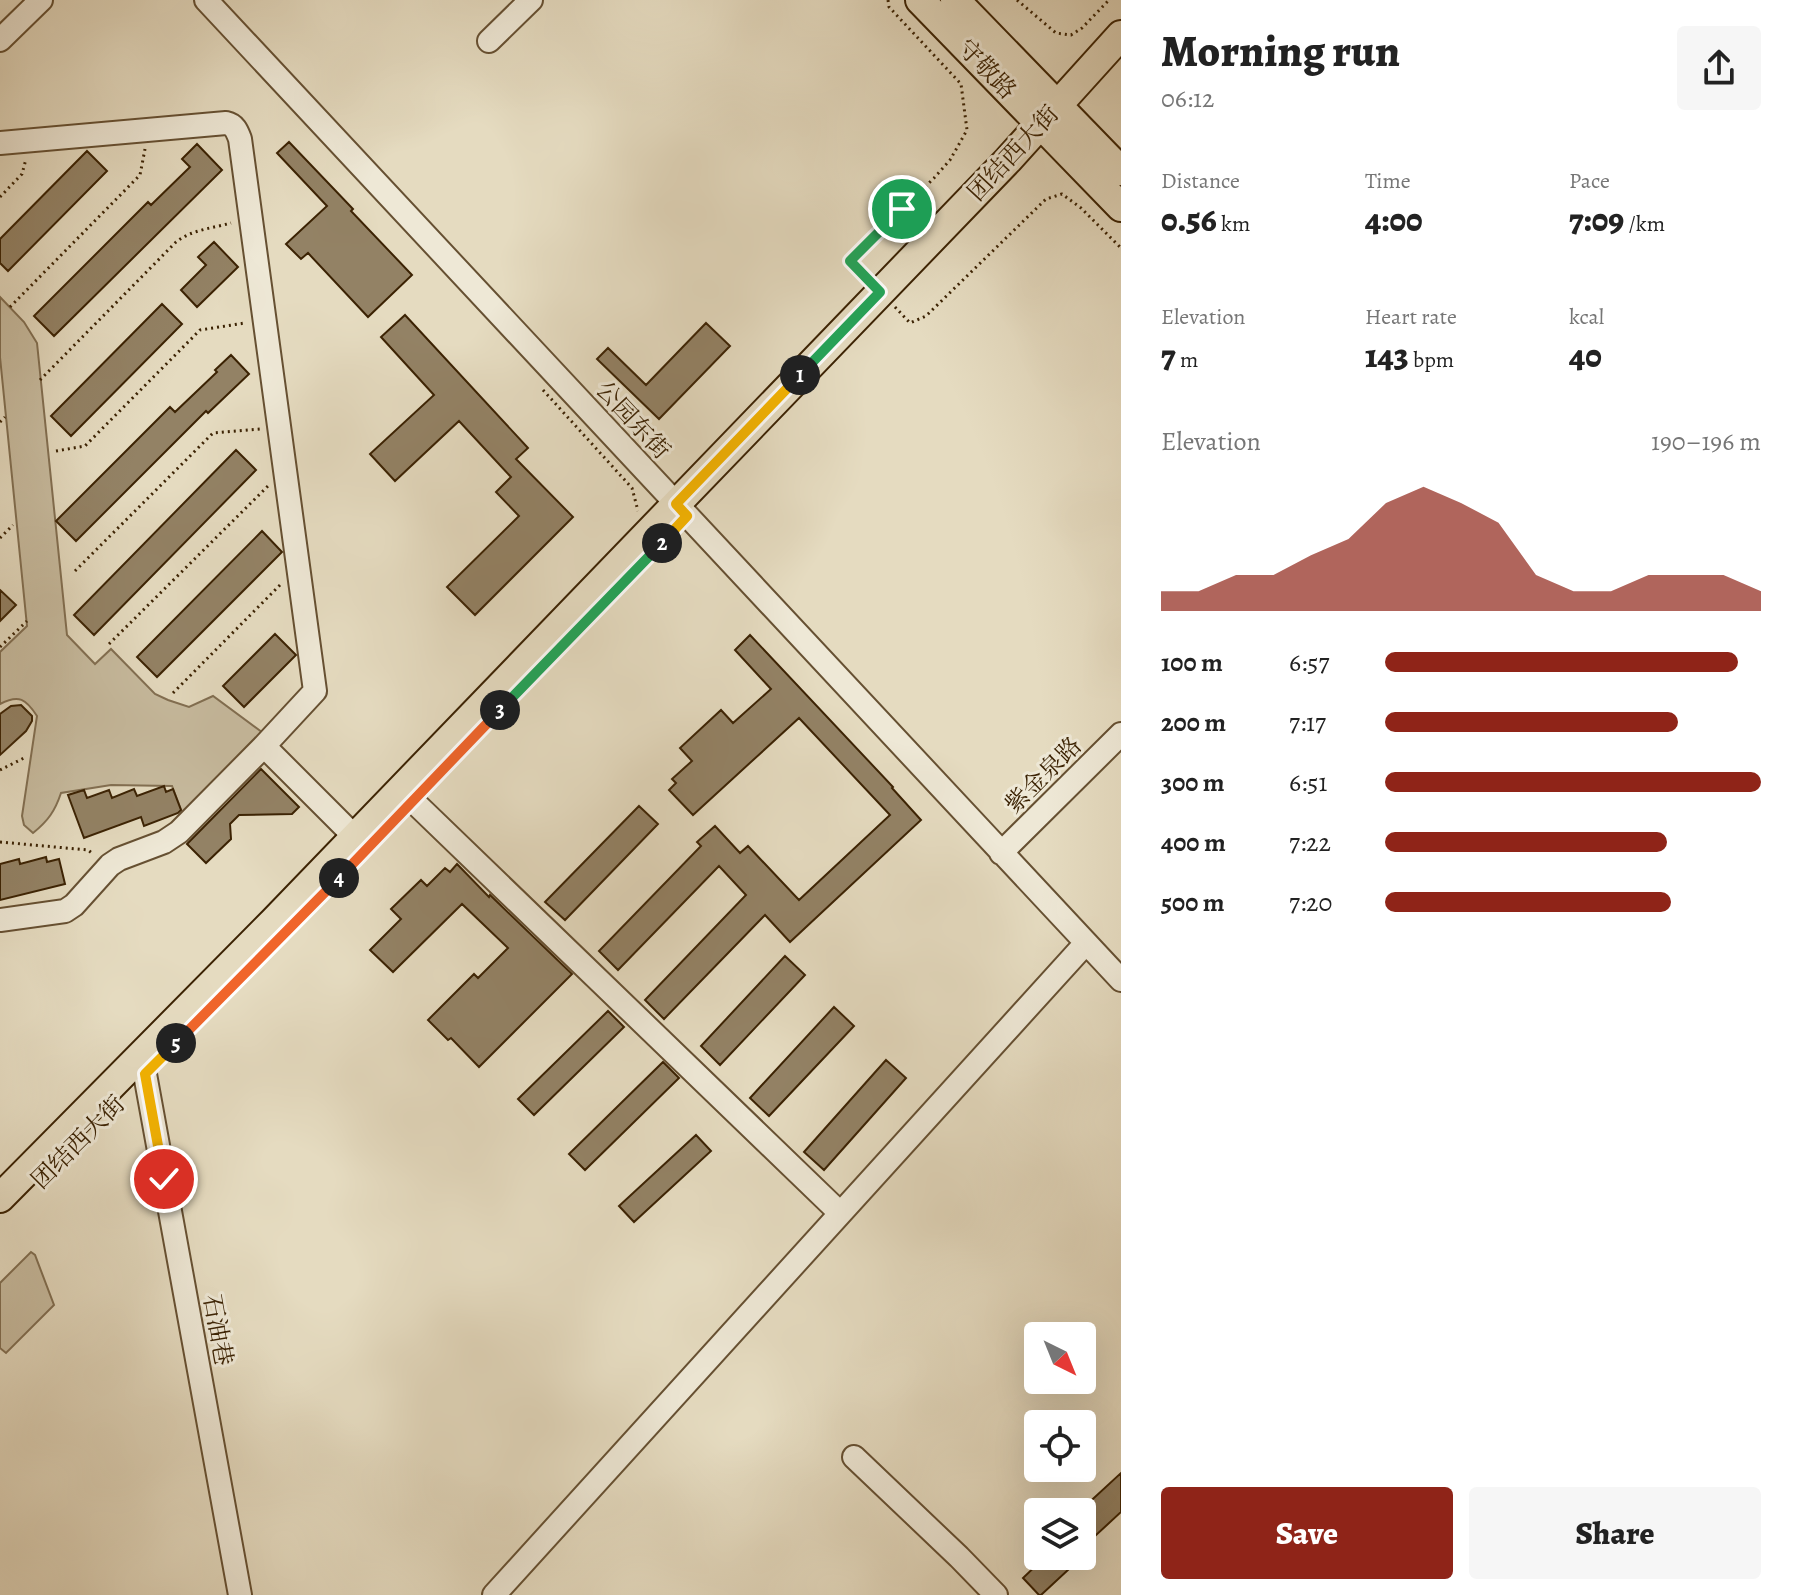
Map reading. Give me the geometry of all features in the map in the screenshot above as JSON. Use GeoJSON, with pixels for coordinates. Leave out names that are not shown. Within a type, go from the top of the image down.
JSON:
{"type":"FeatureCollection","features":[{"type":"Feature","properties":{"kind":"main road","name":"守敬路"},"geometry":{"type":"LineString","coordinates":[[920,0],[1055,121],[1121,171]]}},
{"type":"Feature","properties":{"kind":"main road","name":"守敬路"},"geometry":{"type":"LineString","coordinates":[[955,0],[1121,207]]}},
{"type":"Feature","properties":{"kind":"main road","name":"团结西大街"},"geometry":{"type":"LineString","coordinates":[[1055,121],[1121,35]]}},
{"type":"Feature","properties":{"kind":"main road","name":"团结西大街"},"geometry":{"type":"LineString","coordinates":[[0,1221],[413,801],[682,510],[1055,121],[1121,59]]}},
{"type":"Feature","properties":{"kind":"main road","name":"团结西大街"},"geometry":{"type":"LineString","coordinates":[[0,1198],[628,554],[682,510]]}},
{"type":"Feature","properties":{"kind":"street"},"geometry":{"type":"LineString","coordinates":[[0,40],[41,0]]}},
{"type":"Feature","properties":{"kind":"street","name":"公园东街"},"geometry":{"type":"LineString","coordinates":[[206,0],[1121,980]]}},
{"type":"Feature","properties":{"kind":"street"},"geometry":{"type":"LineString","coordinates":[[489,41],[531,0]]}},
{"type":"Feature","properties":{"kind":"street"},"geometry":{"type":"LineString","coordinates":[[0,143],[226,123],[236,129],[240,139],[315,691],[179,832],[164,842],[110,865],[65,911],[0,920]]}},
{"type":"Feature","properties":{"kind":"street","name":"紫金泉路"},"geometry":{"type":"LineString","coordinates":[[1001,853],[1121,734]]}},
{"type":"Feature","properties":{"kind":"street"},"geometry":{"type":"LineString","coordinates":[[264,746],[355,837]]}},
{"type":"Feature","properties":{"kind":"street"},"geometry":{"type":"LineString","coordinates":[[413,801],[840,1213]]}},
{"type":"Feature","properties":{"kind":"street"},"geometry":{"type":"LineString","coordinates":[[494,1595],[1086,943]]}},
{"type":"Feature","properties":{"kind":"street","name":"石油巷"},"geometry":{"type":"LineString","coordinates":[[145,1074],[240,1595]]}},
{"type":"Feature","properties":{"kind":"street"},"geometry":{"type":"LineString","coordinates":[[854,1457],[996,1595]]}},
{"type":"Feature","properties":{"kind":"path"},"geometry":{"type":"LineString","coordinates":[[888,0],[889,7],[961,84],[967,130],[950,160],[934,178],[850,261],[910,323],[926,316],[1046,199],[1062,194],[1081,208],[1121,248]]}},
{"type":"Feature","properties":{"kind":"path"},"geometry":{"type":"LineString","coordinates":[[1017,0],[1056,33],[1071,35],[1109,0]]}},
{"type":"Feature","properties":{"kind":"path"},"geometry":{"type":"LineString","coordinates":[[10,307],[140,175],[149,130]]}},
{"type":"Feature","properties":{"kind":"path"},"geometry":{"type":"LineString","coordinates":[[0,197],[22,174],[30,140]]}},
{"type":"Feature","properties":{"kind":"path"},"geometry":{"type":"LineString","coordinates":[[40,380],[183,236],[251,219]]}},
{"type":"Feature","properties":{"kind":"path"},"geometry":{"type":"LineString","coordinates":[[56,451],[85,446],[200,330],[264,320]]}},
{"type":"Feature","properties":{"kind":"path"},"geometry":{"type":"LineString","coordinates":[[539,387],[632,488],[638,508],[628,554]]}},
{"type":"Feature","properties":{"kind":"path"},"geometry":{"type":"LineString","coordinates":[[0,422],[5,417]]}},
{"type":"Feature","properties":{"kind":"path"},"geometry":{"type":"LineString","coordinates":[[75,571],[213,433],[279,428]]}},
{"type":"Feature","properties":{"kind":"path"},"geometry":{"type":"LineString","coordinates":[[109,644],[285,470]]}},
{"type":"Feature","properties":{"kind":"path"},"geometry":{"type":"LineString","coordinates":[[0,538],[13,525]]}},
{"type":"Feature","properties":{"kind":"path"},"geometry":{"type":"LineString","coordinates":[[173,693],[298,566]]}},
{"type":"Feature","properties":{"kind":"path"},"geometry":{"type":"LineString","coordinates":[[0,647],[27,621]]}},
{"type":"Feature","properties":{"kind":"path"},"geometry":{"type":"LineString","coordinates":[[0,770],[26,757]]}},
{"type":"Feature","properties":{"kind":"path"},"geometry":{"type":"LineString","coordinates":[[0,842],[88,850],[110,865]]}},
{"type":"Feature","properties":{"kind":"shaded area"},"geometry":{"type":"Polygon","coordinates":[[[0,297],[24,322],[37,343],[67,635],[95,664],[111,649],[155,694],[189,707],[213,696],[270,738],[185,820],[172,786],[111,785],[61,793],[50,815],[38,829],[33,833],[24,825],[22,816],[37,716],[22,700],[12,699],[0,704],[0,652],[27,626],[0,357],[0,297]]]}},
{"type":"Feature","properties":{"kind":"shaded area"},"geometry":{"type":"Polygon","coordinates":[[[31,1252],[35,1255],[54,1305],[6,1353],[0,1348],[0,1283],[31,1252]]]}},
{"type":"Feature","properties":{"kind":"building"},"geometry":{"type":"Polygon","coordinates":[[[289,142],[412,275],[368,317],[308,253],[301,259],[286,244],[327,206],[277,153],[289,142]]]}},
{"type":"Feature","properties":{"kind":"building"},"geometry":{"type":"Polygon","coordinates":[[[197,144],[222,170],[54,336],[34,316],[148,202],[151,205],[190,167],[182,159],[197,144]]]}},
{"type":"Feature","properties":{"kind":"building"},"geometry":{"type":"Polygon","coordinates":[[[87,151],[107,171],[8,271],[0,263],[0,239],[87,151]]]}},
{"type":"Feature","properties":{"kind":"building"},"geometry":{"type":"Polygon","coordinates":[[[214,242],[238,267],[197,307],[181,290],[206,265],[198,257],[214,242]]]}},
{"type":"Feature","properties":{"kind":"building"},"geometry":{"type":"Polygon","coordinates":[[[162,304],[182,324],[71,436],[51,416],[162,304]]]}},
{"type":"Feature","properties":{"kind":"building"},"geometry":{"type":"Polygon","coordinates":[[[405,315],[528,448],[516,459],[573,517],[475,615],[447,587],[519,516],[496,492],[511,477],[459,421],[395,481],[370,454],[434,395],[381,337],[405,315]]]}},
{"type":"Feature","properties":{"kind":"building"},"geometry":{"type":"Polygon","coordinates":[[[706,323],[730,346],[659,419],[597,359],[608,348],[646,385],[706,323]]]}},
{"type":"Feature","properties":{"kind":"building"},"geometry":{"type":"Polygon","coordinates":[[[231,355],[249,374],[208,413],[206,411],[76,541],[56,521],[170,407],[175,412],[231,355]]]}},
{"type":"Feature","properties":{"kind":"building"},"geometry":{"type":"Polygon","coordinates":[[[236,450],[256,470],[94,635],[74,615],[236,450]]]}},
{"type":"Feature","properties":{"kind":"building"},"geometry":{"type":"Polygon","coordinates":[[[262,531],[282,552],[157,677],[137,657],[262,531]]]}},
{"type":"Feature","properties":{"kind":"building"},"geometry":{"type":"Polygon","coordinates":[[[0,590],[16,605],[0,621],[0,590]]]}},
{"type":"Feature","properties":{"kind":"building"},"geometry":{"type":"Polygon","coordinates":[[[275,634],[296,655],[244,707],[223,686],[275,634]]]}},
{"type":"Feature","properties":{"kind":"building"},"geometry":{"type":"Polygon","coordinates":[[[750,635],[921,820],[790,942],[765,915],[664,1019],[645,1000],[746,895],[719,866],[618,970],[599,951],[701,846],[697,842],[715,826],[740,853],[748,846],[799,900],[890,815],[799,718],[693,815],[669,790],[676,783],[672,779],[692,761],[680,748],[721,710],[733,723],[771,689],[735,650],[750,635]]]}},
{"type":"Feature","properties":{"kind":"building"},"geometry":{"type":"Polygon","coordinates":[[[21,705],[32,716],[32,721],[26,731],[0,755],[0,714],[11,706],[21,705]]]}},
{"type":"Feature","properties":{"kind":"building"},"geometry":{"type":"Polygon","coordinates":[[[261,769],[299,807],[292,814],[239,815],[230,824],[231,839],[206,863],[187,844],[261,769]]]}},
{"type":"Feature","properties":{"kind":"building"},"geometry":{"type":"Polygon","coordinates":[[[164,786],[166,792],[173,789],[181,810],[178,813],[144,826],[141,817],[84,838],[68,795],[84,790],[87,798],[109,790],[112,798],[134,789],[137,796],[164,786]]]}},
{"type":"Feature","properties":{"kind":"building"},"geometry":{"type":"Polygon","coordinates":[[[639,806],[658,824],[565,920],[545,902],[639,806]]]}},
{"type":"Feature","properties":{"kind":"building"},"geometry":{"type":"Polygon","coordinates":[[[46,857],[47,862],[59,859],[65,884],[0,900],[0,864],[19,859],[20,864],[46,857]]]}},
{"type":"Feature","properties":{"kind":"building"},"geometry":{"type":"Polygon","coordinates":[[[457,864],[572,974],[479,1067],[428,1020],[474,974],[478,978],[508,948],[462,904],[393,972],[370,950],[401,919],[391,909],[421,880],[427,886],[445,868],[450,872],[457,864]]]}},
{"type":"Feature","properties":{"kind":"building"},"geometry":{"type":"Polygon","coordinates":[[[785,956],[805,975],[720,1065],[701,1046],[785,956]]]}},
{"type":"Feature","properties":{"kind":"building"},"geometry":{"type":"Polygon","coordinates":[[[834,1007],[854,1026],[769,1116],[750,1098],[834,1007]]]}},
{"type":"Feature","properties":{"kind":"building"},"geometry":{"type":"Polygon","coordinates":[[[608,1011],[624,1027],[534,1115],[518,1099],[608,1011]]]}},
{"type":"Feature","properties":{"kind":"building"},"geometry":{"type":"Polygon","coordinates":[[[886,1060],[906,1078],[824,1170],[804,1152],[886,1060]]]}},
{"type":"Feature","properties":{"kind":"building"},"geometry":{"type":"Polygon","coordinates":[[[663,1062],[679,1078],[585,1170],[569,1154],[663,1062]]]}},
{"type":"Feature","properties":{"kind":"building"},"geometry":{"type":"Polygon","coordinates":[[[696,1135],[711,1151],[634,1222],[619,1206],[696,1135]]]}},
{"type":"Feature","properties":{"kind":"building"},"geometry":{"type":"Polygon","coordinates":[[[1121,1473],[1121,1512],[1096,1535],[1096,1498],[1121,1473]]]}},
{"type":"Feature","properties":{"kind":"building"},"geometry":{"type":"Polygon","coordinates":[[[1031,1570],[1068,1570],[1041,1595],[1023,1578],[1031,1570]]]}},
{"type":"Feature","properties":{"kind":"route"},"geometry":{"type":"LineString","coordinates":[[164,1179],[145,1074],[687,516],[676,504],[880,292],[850,261],[902,209]]}}]}
